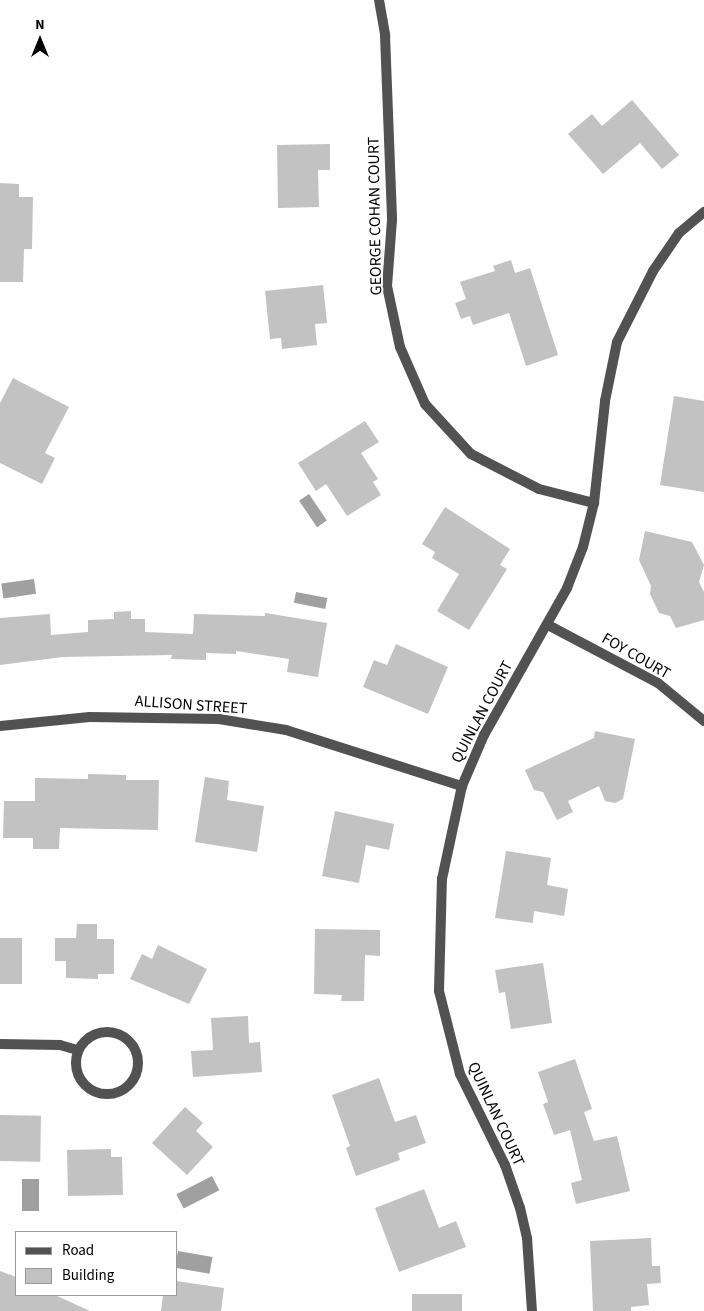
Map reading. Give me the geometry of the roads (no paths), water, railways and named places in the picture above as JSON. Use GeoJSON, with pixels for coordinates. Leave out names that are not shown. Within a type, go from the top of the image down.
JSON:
{"type":"FeatureCollection","features":[{"type":"Feature","properties":{"kind":"street","name":"GEORGE COHAN COURT"},"geometry":{"type":"LineString","coordinates":[[379,0],[385,35],[392,220],[387,286],[400,347],[425,404],[471,454],[539,489],[594,503]]}},
{"type":"Feature","properties":{"kind":"street","name":"QUINLAN COURT"},"geometry":{"type":"LineString","coordinates":[[532,1311],[527,1238],[520,1208],[505,1165],[460,1074],[439,991],[442,879],[462,786],[484,735],[548,625],[583,546],[594,503],[605,401],[618,342],[652,271],[679,233],[704,212]]}},
{"type":"Feature","properties":{"kind":"street","name":"FOY COURT"},"geometry":{"type":"LineString","coordinates":[[548,625],[658,683],[704,721]]}},
{"type":"Feature","properties":{"kind":"street","name":"ALLISON STREET"},"geometry":{"type":"LineString","coordinates":[[0,726],[90,717],[219,719],[286,730],[462,786]]}},
{"type":"Feature","properties":{"kind":"street"},"geometry":{"type":"LineString","coordinates":[[112,1032],[122,1036],[130,1043],[137,1056],[133,1081],[117,1093],[96,1093],[87,1088],[78,1075],[75,1060],[78,1050],[92,1035],[112,1032]]}},
{"type":"Feature","properties":{"kind":"street"},"geometry":{"type":"LineString","coordinates":[[0,1044],[60,1045],[78,1050]]}}]}
